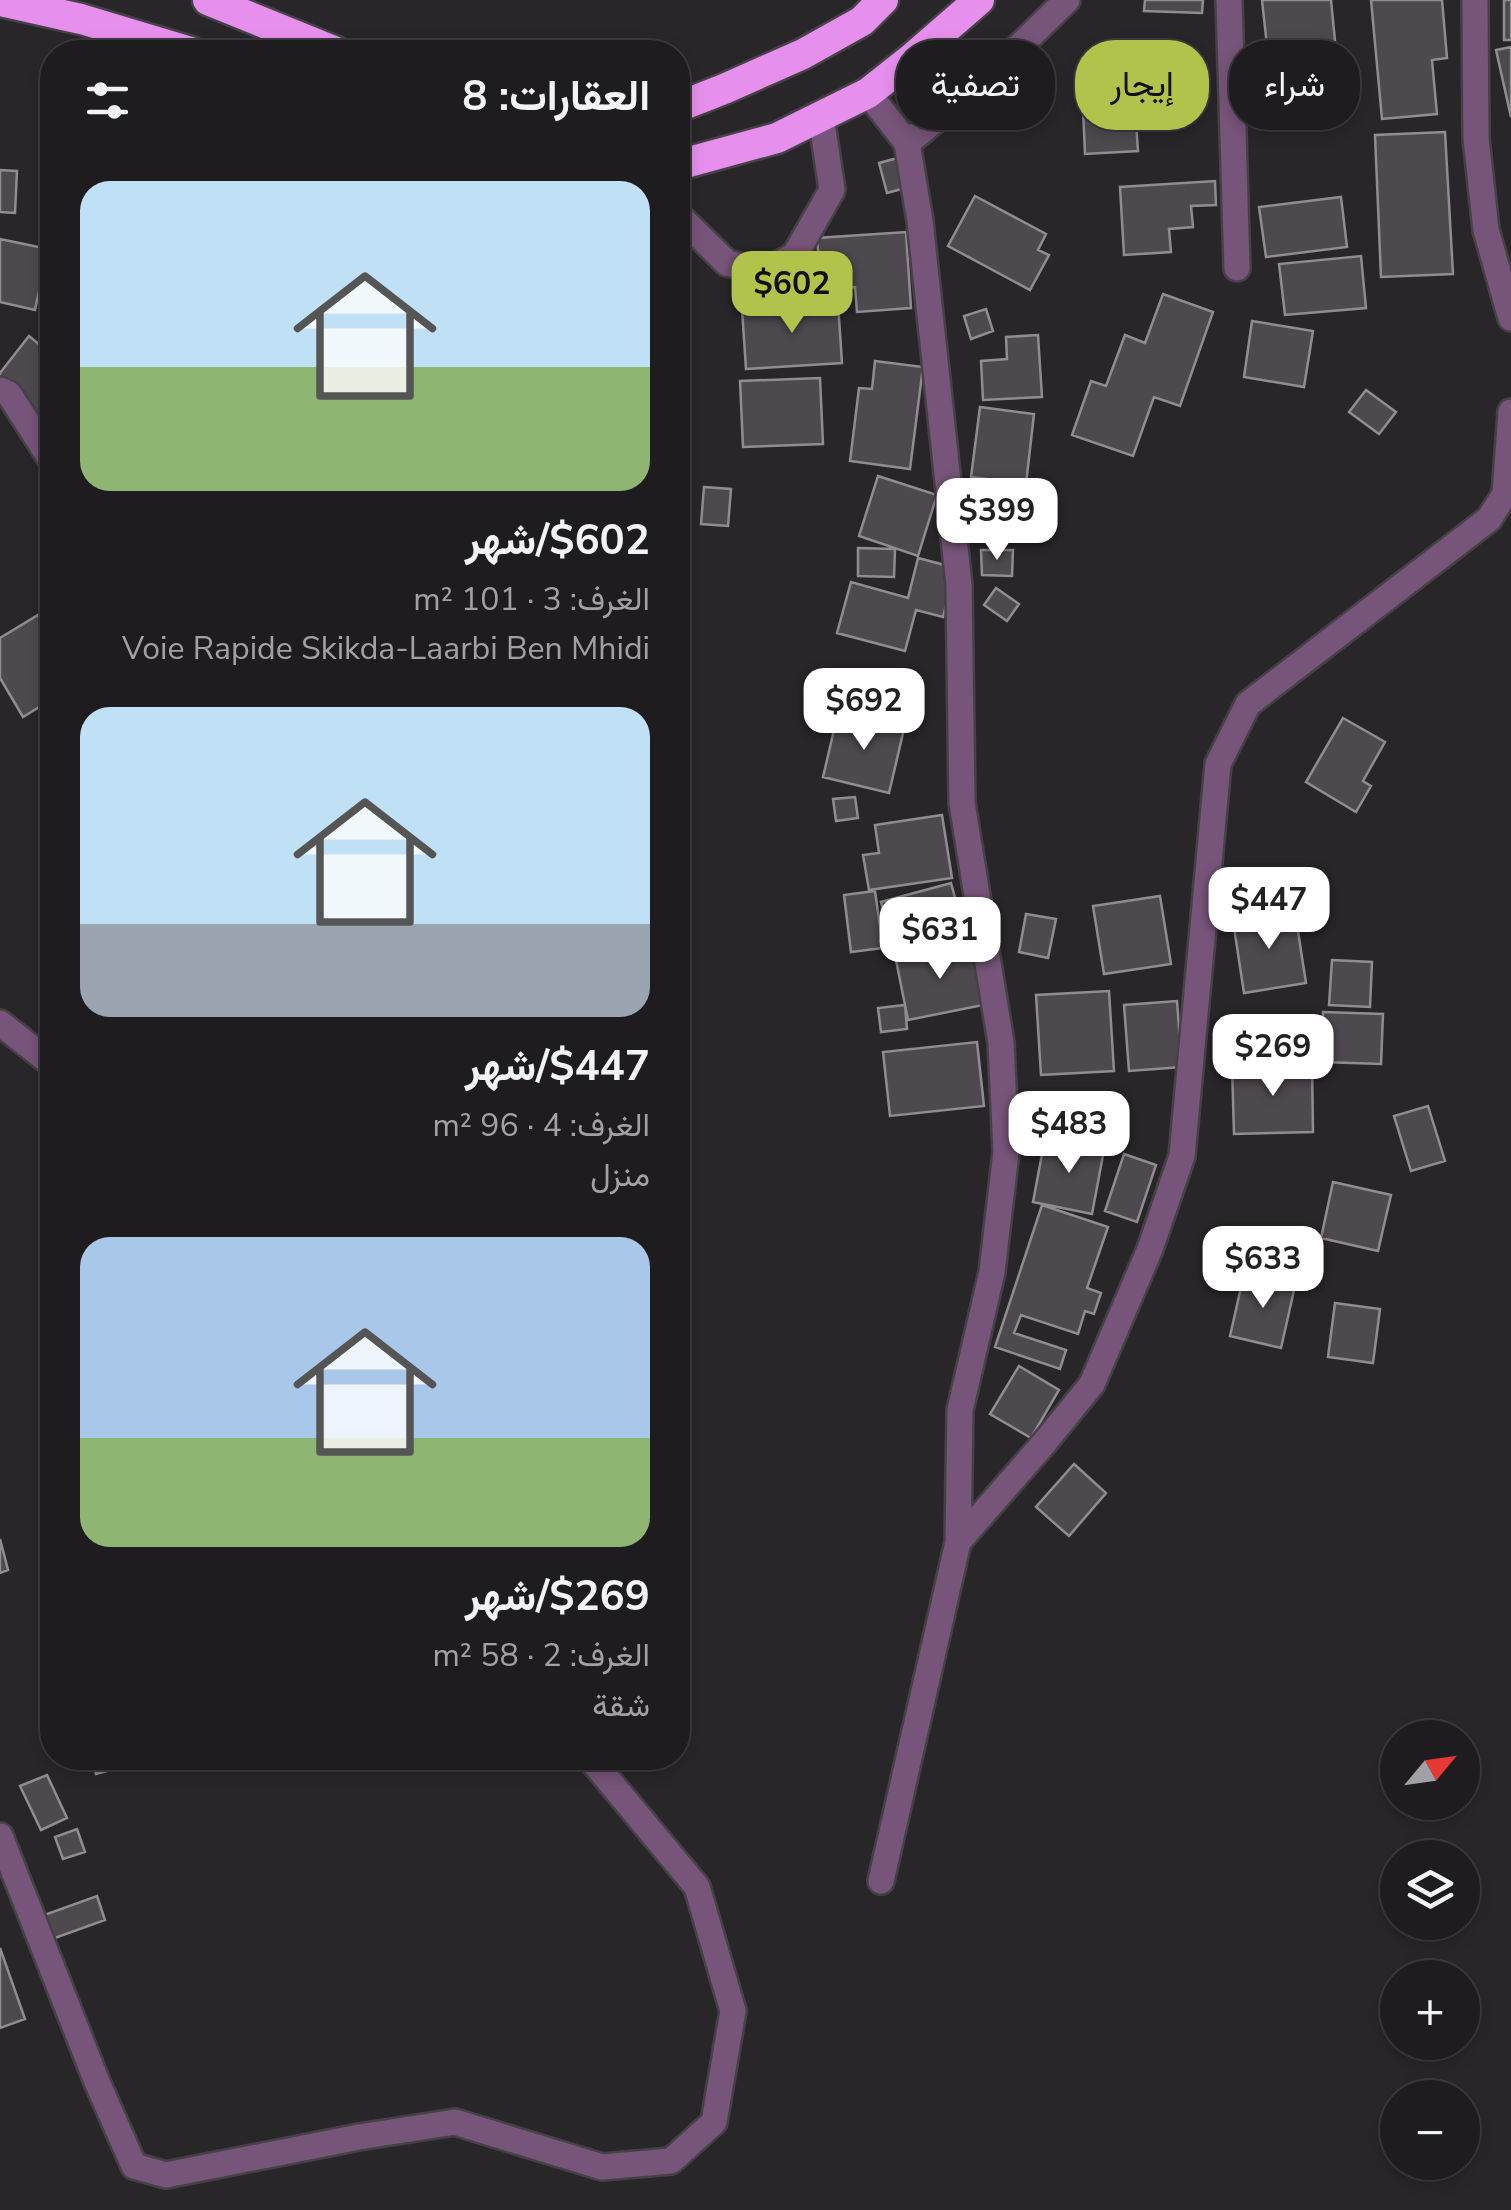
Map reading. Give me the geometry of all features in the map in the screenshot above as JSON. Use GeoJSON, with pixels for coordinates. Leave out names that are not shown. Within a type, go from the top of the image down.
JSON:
{"type":"FeatureCollection","features":[{"type":"Feature","properties":{"kind":"highway"},"geometry":{"type":"LineString","coordinates":[[208,0],[306,40]]}},
{"type":"Feature","properties":{"kind":"highway"},"geometry":{"type":"LineString","coordinates":[[690,102],[803,54],[862,22],[884,0]]}},
{"type":"Feature","properties":{"kind":"highway"},"geometry":{"type":"LineString","coordinates":[[690,163],[777,138],[868,93],[979,0]]}},
{"type":"Feature","properties":{"kind":"highway"},"geometry":{"type":"LineString","coordinates":[[0,1],[151,40]]}},
{"type":"Feature","properties":{"kind":"street"},"geometry":{"type":"LineString","coordinates":[[907,143],[986,80],[1067,0]]}},
{"type":"Feature","properties":{"kind":"street"},"geometry":{"type":"LineString","coordinates":[[1229,0],[1236,268]]}},
{"type":"Feature","properties":{"kind":"street"},"geometry":{"type":"LineString","coordinates":[[1475,0],[1478,157],[1486,230],[1511,318]]}},
{"type":"Feature","properties":{"kind":"street"},"geometry":{"type":"LineString","coordinates":[[868,93],[907,143],[920,221],[959,585],[962,803],[1000,1043],[1006,1152],[992,1272],[960,1410],[958,1542],[881,1881]]}},
{"type":"Feature","properties":{"kind":"street"},"geometry":{"type":"LineString","coordinates":[[690,227],[727,263],[759,271],[796,256],[832,190],[822,116]]}},
{"type":"Feature","properties":{"kind":"street"},"geometry":{"type":"LineString","coordinates":[[0,390],[9,394],[40,442]]}},
{"type":"Feature","properties":{"kind":"street"},"geometry":{"type":"LineString","coordinates":[[958,1542],[1092,1384],[1150,1248],[1182,1156],[1218,764],[1248,704],[1488,519],[1505,494],[1511,412]]}},
{"type":"Feature","properties":{"kind":"street"},"geometry":{"type":"LineString","coordinates":[[0,1024],[40,1055]]}},
{"type":"Feature","properties":{"kind":"street"},"geometry":{"type":"LineString","coordinates":[[0,1836],[134,2166],[166,2175],[455,2122],[602,2166],[670,2162],[714,2122],[732,2011],[696,1887],[600,1770]]}},
{"type":"Feature","properties":{"kind":"building"},"geometry":{"type":"Polygon","coordinates":[[[1145,0],[1203,0],[1202,13],[1144,11],[1145,0]]]}},
{"type":"Feature","properties":{"kind":"building"},"geometry":{"type":"Polygon","coordinates":[[[1262,0],[1331,0],[1335,40],[1266,40],[1262,0]]]}},
{"type":"Feature","properties":{"kind":"building"},"geometry":{"type":"Polygon","coordinates":[[[1371,0],[1442,0],[1447,58],[1432,60],[1437,114],[1382,119],[1371,0]]]}},
{"type":"Feature","properties":{"kind":"building"},"geometry":{"type":"Polygon","coordinates":[[[1504,0],[1511,0],[1511,40],[1504,40],[1504,0]]]}},
{"type":"Feature","properties":{"kind":"building"},"geometry":{"type":"Polygon","coordinates":[[[1511,47],[1511,117],[1496,50],[1511,47]]]}},
{"type":"Feature","properties":{"kind":"building"},"geometry":{"type":"Polygon","coordinates":[[[1084,130],[1137,130],[1138,151],[1085,154],[1084,130]]]}},
{"type":"Feature","properties":{"kind":"building"},"geometry":{"type":"Polygon","coordinates":[[[1445,132],[1453,274],[1381,277],[1375,135],[1445,132]]]}},
{"type":"Feature","properties":{"kind":"building"},"geometry":{"type":"Polygon","coordinates":[[[901,157],[909,187],[887,193],[879,163],[901,157]]]}},
{"type":"Feature","properties":{"kind":"building"},"geometry":{"type":"Polygon","coordinates":[[[0,170],[17,171],[15,213],[0,212],[0,170]]]}},
{"type":"Feature","properties":{"kind":"building"},"geometry":{"type":"Polygon","coordinates":[[[1215,181],[1216,205],[1191,206],[1193,227],[1169,229],[1171,252],[1124,255],[1120,187],[1215,181]]]}},
{"type":"Feature","properties":{"kind":"building"},"geometry":{"type":"Polygon","coordinates":[[[975,196],[1046,234],[1038,250],[1049,255],[1030,290],[948,246],[975,196]]]}},
{"type":"Feature","properties":{"kind":"building"},"geometry":{"type":"Polygon","coordinates":[[[1341,197],[1347,247],[1266,257],[1259,207],[1341,197]]]}},
{"type":"Feature","properties":{"kind":"building"},"geometry":{"type":"Polygon","coordinates":[[[906,232],[911,308],[857,312],[855,287],[821,290],[817,238],[906,232]]]}},
{"type":"Feature","properties":{"kind":"building"},"geometry":{"type":"Polygon","coordinates":[[[0,239],[40,247],[40,287],[35,310],[0,302],[0,239]]]}},
{"type":"Feature","properties":{"kind":"building"},"geometry":{"type":"Polygon","coordinates":[[[1361,256],[1366,308],[1285,315],[1279,264],[1361,256]]]}},
{"type":"Feature","properties":{"kind":"building"},"geometry":{"type":"Polygon","coordinates":[[[1163,294],[1213,312],[1180,406],[1154,397],[1133,456],[1072,435],[1091,381],[1106,386],[1125,335],[1145,343],[1163,294]]]}},
{"type":"Feature","properties":{"kind":"building"},"geometry":{"type":"Polygon","coordinates":[[[838,303],[842,363],[746,369],[742,309],[838,303]]]}},
{"type":"Feature","properties":{"kind":"building"},"geometry":{"type":"Polygon","coordinates":[[[986,309],[993,331],[971,339],[964,316],[986,309]]]}},
{"type":"Feature","properties":{"kind":"building"},"geometry":{"type":"Polygon","coordinates":[[[1252,321],[1313,331],[1304,387],[1244,377],[1252,321]]]}},
{"type":"Feature","properties":{"kind":"building"},"geometry":{"type":"Polygon","coordinates":[[[1038,335],[1042,397],[983,400],[981,361],[1007,359],[1006,337],[1038,335]]]}},
{"type":"Feature","properties":{"kind":"building"},"geometry":{"type":"Polygon","coordinates":[[[29,336],[40,345],[40,418],[0,387],[0,373],[29,336]]]}},
{"type":"Feature","properties":{"kind":"building"},"geometry":{"type":"Polygon","coordinates":[[[875,361],[923,367],[910,469],[850,461],[859,388],[872,389],[875,361]]]}},
{"type":"Feature","properties":{"kind":"building"},"geometry":{"type":"Polygon","coordinates":[[[820,378],[823,444],[743,447],[740,381],[820,378]]]}},
{"type":"Feature","properties":{"kind":"building"},"geometry":{"type":"Polygon","coordinates":[[[1366,390],[1396,412],[1379,434],[1349,412],[1366,390]]]}},
{"type":"Feature","properties":{"kind":"building"},"geometry":{"type":"Polygon","coordinates":[[[980,407],[1034,414],[1026,484],[971,477],[980,407]]]}},
{"type":"Feature","properties":{"kind":"building"},"geometry":{"type":"Polygon","coordinates":[[[878,476],[937,495],[918,556],[859,536],[878,476]]]}},
{"type":"Feature","properties":{"kind":"building"},"geometry":{"type":"Polygon","coordinates":[[[704,487],[731,489],[728,526],[701,524],[704,487]]]}},
{"type":"Feature","properties":{"kind":"building"},"geometry":{"type":"Polygon","coordinates":[[[1038,498],[1040,537],[996,539],[993,501],[1038,498]]]}},
{"type":"Feature","properties":{"kind":"building"},"geometry":{"type":"Polygon","coordinates":[[[858,548],[895,549],[894,577],[858,576],[858,548]]]}},
{"type":"Feature","properties":{"kind":"building"},"geometry":{"type":"Polygon","coordinates":[[[981,550],[1013,550],[1012,576],[982,575],[981,550]]]}},
{"type":"Feature","properties":{"kind":"building"},"geometry":{"type":"Polygon","coordinates":[[[918,558],[956,568],[943,617],[916,610],[905,651],[837,633],[851,582],[908,598],[918,558]]]}},
{"type":"Feature","properties":{"kind":"building"},"geometry":{"type":"Polygon","coordinates":[[[996,588],[1019,604],[1007,621],[984,605],[996,588]]]}},
{"type":"Feature","properties":{"kind":"building"},"geometry":{"type":"Polygon","coordinates":[[[38,615],[40,618],[40,706],[23,717],[0,678],[0,638],[38,615]]]}},
{"type":"Feature","properties":{"kind":"building"},"geometry":{"type":"Polygon","coordinates":[[[838,713],[904,729],[889,793],[823,777],[838,713]]]}},
{"type":"Feature","properties":{"kind":"building"},"geometry":{"type":"Polygon","coordinates":[[[1343,718],[1385,742],[1363,781],[1371,786],[1356,812],[1306,782],[1343,718]]]}},
{"type":"Feature","properties":{"kind":"building"},"geometry":{"type":"Polygon","coordinates":[[[855,797],[858,818],[836,821],[833,799],[855,797]]]}},
{"type":"Feature","properties":{"kind":"building"},"geometry":{"type":"Polygon","coordinates":[[[942,815],[952,878],[869,890],[863,855],[879,853],[875,825],[942,815]]]}},
{"type":"Feature","properties":{"kind":"building"},"geometry":{"type":"Polygon","coordinates":[[[951,883],[961,920],[941,926],[944,935],[894,949],[881,902],[951,883]]]}},
{"type":"Feature","properties":{"kind":"building"},"geometry":{"type":"Polygon","coordinates":[[[875,891],[883,948],[851,952],[844,895],[875,891]]]}},
{"type":"Feature","properties":{"kind":"building"},"geometry":{"type":"Polygon","coordinates":[[[1160,896],[1171,964],[1104,974],[1093,906],[1160,896]]]}},
{"type":"Feature","properties":{"kind":"building"},"geometry":{"type":"Polygon","coordinates":[[[1295,912],[1306,983],[1244,993],[1233,921],[1295,912]]]}},
{"type":"Feature","properties":{"kind":"building"},"geometry":{"type":"Polygon","coordinates":[[[1026,914],[1056,919],[1048,958],[1019,952],[1026,914]]]}},
{"type":"Feature","properties":{"kind":"building"},"geometry":{"type":"Polygon","coordinates":[[[971,945],[983,1005],[908,1020],[896,960],[971,945]]]}},
{"type":"Feature","properties":{"kind":"building"},"geometry":{"type":"Polygon","coordinates":[[[1332,960],[1372,962],[1370,1007],[1329,1005],[1332,960]]]}},
{"type":"Feature","properties":{"kind":"building"},"geometry":{"type":"Polygon","coordinates":[[[1109,991],[1114,1071],[1041,1075],[1036,995],[1109,991]]]}},
{"type":"Feature","properties":{"kind":"building"},"geometry":{"type":"Polygon","coordinates":[[[1177,1001],[1182,1067],[1129,1071],[1124,1005],[1177,1001]]]}},
{"type":"Feature","properties":{"kind":"building"},"geometry":{"type":"Polygon","coordinates":[[[905,1005],[907,1029],[881,1032],[878,1008],[905,1005]]]}},
{"type":"Feature","properties":{"kind":"building"},"geometry":{"type":"Polygon","coordinates":[[[1323,1012],[1383,1014],[1381,1064],[1322,1062],[1323,1012]]]}},
{"type":"Feature","properties":{"kind":"building"},"geometry":{"type":"Polygon","coordinates":[[[977,1042],[984,1106],[890,1116],[883,1052],[977,1042]]]}},
{"type":"Feature","properties":{"kind":"building"},"geometry":{"type":"Polygon","coordinates":[[[1312,1064],[1313,1132],[1234,1134],[1232,1066],[1312,1064]]]}},
{"type":"Feature","properties":{"kind":"building"},"geometry":{"type":"Polygon","coordinates":[[[1428,1106],[1445,1161],[1411,1171],[1394,1116],[1428,1106]]]}},
{"type":"Feature","properties":{"kind":"building"},"geometry":{"type":"Polygon","coordinates":[[[1045,1138],[1104,1150],[1092,1214],[1033,1202],[1045,1138]]]}},
{"type":"Feature","properties":{"kind":"building"},"geometry":{"type":"Polygon","coordinates":[[[1124,1154],[1156,1165],[1137,1222],[1105,1211],[1124,1154]]]}},
{"type":"Feature","properties":{"kind":"building"},"geometry":{"type":"Polygon","coordinates":[[[1333,1182],[1391,1195],[1378,1251],[1321,1238],[1333,1182]]]}},
{"type":"Feature","properties":{"kind":"building"},"geometry":{"type":"Polygon","coordinates":[[[1042,1205],[1108,1227],[1087,1288],[1101,1293],[1094,1314],[1085,1311],[1078,1334],[1021,1315],[1014,1333],[1066,1350],[1060,1369],[995,1347],[1042,1205]]]}},
{"type":"Feature","properties":{"kind":"building"},"geometry":{"type":"Polygon","coordinates":[[[1244,1274],[1295,1286],[1281,1348],[1230,1336],[1244,1274]]]}},
{"type":"Feature","properties":{"kind":"building"},"geometry":{"type":"Polygon","coordinates":[[[1335,1303],[1380,1309],[1373,1363],[1328,1357],[1335,1303]]]}},
{"type":"Feature","properties":{"kind":"building"},"geometry":{"type":"Polygon","coordinates":[[[1019,1366],[1059,1390],[1031,1438],[990,1414],[1019,1366]]]}},
{"type":"Feature","properties":{"kind":"building"},"geometry":{"type":"Polygon","coordinates":[[[1074,1464],[1106,1493],[1069,1536],[1036,1507],[1074,1464]]]}},
{"type":"Feature","properties":{"kind":"building"},"geometry":{"type":"Polygon","coordinates":[[[0,1539],[8,1570],[0,1573],[0,1539]]]}},
{"type":"Feature","properties":{"kind":"building"},"geometry":{"type":"Polygon","coordinates":[[[47,1775],[67,1818],[41,1830],[20,1786],[47,1775]]]}},
{"type":"Feature","properties":{"kind":"building"},"geometry":{"type":"Polygon","coordinates":[[[77,1829],[85,1852],[63,1859],[55,1837],[77,1829]]]}},
{"type":"Feature","properties":{"kind":"building"},"geometry":{"type":"Polygon","coordinates":[[[97,1896],[105,1920],[30,1947],[22,1923],[97,1896]]]}},
{"type":"Feature","properties":{"kind":"building"},"geometry":{"type":"Polygon","coordinates":[[[0,1948],[25,2019],[0,2028],[0,1948]]]}}]}
